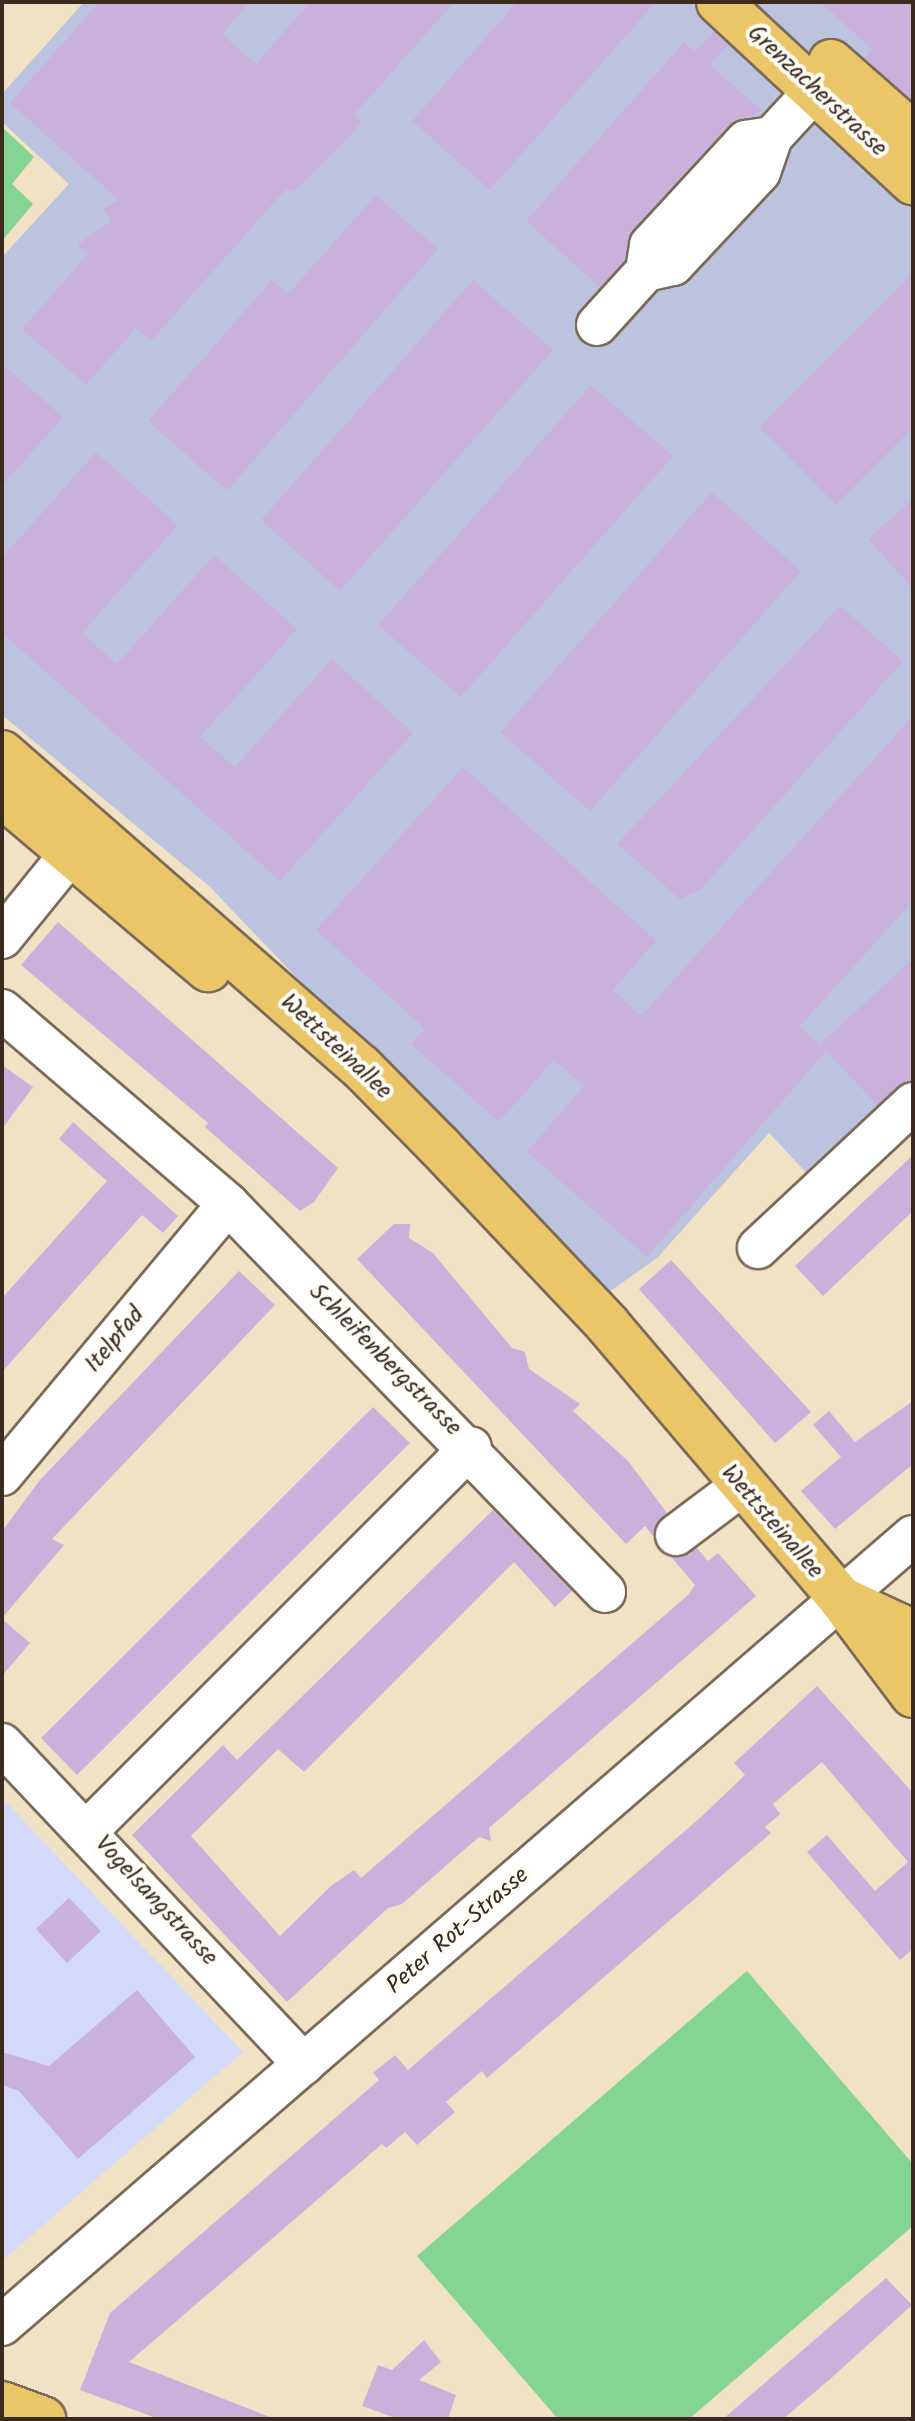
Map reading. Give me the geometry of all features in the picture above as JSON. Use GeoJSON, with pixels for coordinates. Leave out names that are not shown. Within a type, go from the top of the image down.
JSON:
{"type":"FeatureCollection","features":[{"type":"Feature","properties":{"kind":"main road","name":"Grenzacherstrasse"},"geometry":{"type":"LineString","coordinates":[[719,2],[818,87],[913,182]]}},
{"type":"Feature","properties":{"kind":"main road","name":"Grenzacherstrasse"},"geometry":{"type":"LineString","coordinates":[[765,2],[913,134]]}},
{"type":"Feature","properties":{"kind":"main road","name":"Wettsteinallee"},"geometry":{"type":"LineString","coordinates":[[2,753],[113,846],[361,1067],[608,1325],[641,1371],[841,1599],[913,1695]]}},
{"type":"Feature","properties":{"kind":"main road","name":"Wettsteinallee"},"geometry":{"type":"LineString","coordinates":[[2,795],[68,838],[340,1088],[588,1335],[641,1371]]}},
{"type":"Feature","properties":{"kind":"main road","name":"Wettsteinallee"},"geometry":{"type":"LineString","coordinates":[[841,1599],[908,1631]]}},
{"type":"Feature","properties":{"kind":"main road"},"geometry":{"type":"LineString","coordinates":[[2,2404],[43,2419]]}},
{"type":"Feature","properties":{"kind":"street"},"geometry":{"type":"LineString","coordinates":[[597,325],[646,271],[650,245],[746,141],[772,137],[818,87]]}},
{"type":"Feature","properties":{"kind":"street"},"geometry":{"type":"LineString","coordinates":[[2,774],[68,838],[113,846]]}},
{"type":"Feature","properties":{"kind":"street"},"geometry":{"type":"LineString","coordinates":[[2,938],[68,838]]}},
{"type":"Feature","properties":{"kind":"street","name":"Schleifenbergstrasse"},"geometry":{"type":"LineString","coordinates":[[2,1010],[228,1204],[471,1447],[89,1829]]}},
{"type":"Feature","properties":{"kind":"street"},"geometry":{"type":"LineString","coordinates":[[758,1248],[913,1103]]}},
{"type":"Feature","properties":{"kind":"street","name":"Itelpfad"},"geometry":{"type":"LineString","coordinates":[[2,1475],[228,1204]]}},
{"type":"Feature","properties":{"kind":"street"},"geometry":{"type":"LineString","coordinates":[[471,1447],[605,1592]]}},
{"type":"Feature","properties":{"kind":"street"},"geometry":{"type":"LineString","coordinates":[[676,1535],[740,1487]]}},
{"type":"Feature","properties":{"kind":"street","name":"Peter Rot-Strasse"},"geometry":{"type":"LineString","coordinates":[[2,2325],[913,1536]]}},
{"type":"Feature","properties":{"kind":"street","name":"Vogelsangstrasse"},"geometry":{"type":"LineString","coordinates":[[2,1744],[89,1829],[304,2064]]}},
{"type":"Feature","properties":{"kind":"shaded area"},"geometry":{"type":"Polygon","coordinates":[[[84,2],[913,2],[913,1091],[815,1182],[769,1133],[657,1258],[602,1297],[209,886],[2,715],[2,257],[69,184],[2,122],[2,94],[84,2]]]}},
{"type":"Feature","properties":{"kind":"shaded area"},"geometry":{"type":"Polygon","coordinates":[[[2,1798],[243,2052],[2,2261],[2,1798]]]}},
{"type":"Feature","properties":{"kind":"green space"},"geometry":{"type":"Polygon","coordinates":[[[2,127],[34,157],[12,184],[33,204],[2,241],[2,127]]]}},
{"type":"Feature","properties":{"kind":"green space"},"geometry":{"type":"Polygon","coordinates":[[[747,1971],[913,2164],[913,2226],[689,2419],[558,2419],[417,2256],[747,1971]]]}},
{"type":"Feature","properties":{"kind":"building"},"geometry":{"type":"Polygon","coordinates":[[[99,2],[250,2],[222,34],[256,64],[310,2],[454,2],[354,115],[362,122],[344,143],[294,192],[286,189],[151,341],[136,328],[86,385],[22,329],[88,254],[77,245],[111,221],[104,208],[119,200],[10,103],[99,2]]]}},
{"type":"Feature","properties":{"kind":"building"},"geometry":{"type":"Polygon","coordinates":[[[517,2],[656,2],[490,190],[412,121],[517,2]]]}},
{"type":"Feature","properties":{"kind":"building"},"geometry":{"type":"Polygon","coordinates":[[[820,2],[913,2],[913,101],[864,58],[872,49],[820,2]]]}},
{"type":"Feature","properties":{"kind":"building"},"geometry":{"type":"Polygon","coordinates":[[[714,31],[728,45],[710,65],[762,111],[729,125],[633,229],[624,261],[600,287],[526,221],[684,42],[695,52],[714,31]]]}},
{"type":"Feature","properties":{"kind":"building"},"geometry":{"type":"Polygon","coordinates":[[[376,195],[438,249],[227,491],[148,421],[272,280],[288,294],[376,195]]]}},
{"type":"Feature","properties":{"kind":"building"},"geometry":{"type":"Polygon","coordinates":[[[913,273],[913,428],[836,505],[759,427],[913,273]]]}},
{"type":"Feature","properties":{"kind":"building"},"geometry":{"type":"Polygon","coordinates":[[[473,280],[553,350],[340,591],[261,520],[473,280]]]}},
{"type":"Feature","properties":{"kind":"building"},"geometry":{"type":"Polygon","coordinates":[[[2,364],[63,417],[2,486],[2,364]]]}},
{"type":"Feature","properties":{"kind":"building"},"geometry":{"type":"Polygon","coordinates":[[[591,385],[673,456],[461,697],[378,625],[591,385]]]}},
{"type":"Feature","properties":{"kind":"building"},"geometry":{"type":"Polygon","coordinates":[[[96,452],[178,525],[82,633],[117,664],[214,555],[297,629],[200,737],[235,767],[332,659],[413,733],[280,881],[2,633],[2,558],[96,452]]]}},
{"type":"Feature","properties":{"kind":"building"},"geometry":{"type":"Polygon","coordinates":[[[712,492],[801,571],[590,811],[500,732],[712,492]]]}},
{"type":"Feature","properties":{"kind":"building"},"geometry":{"type":"Polygon","coordinates":[[[913,499],[913,589],[868,539],[913,499]]]}},
{"type":"Feature","properties":{"kind":"building"},"geometry":{"type":"Polygon","coordinates":[[[840,606],[903,661],[701,889],[680,899],[617,844],[840,606]]]}},
{"type":"Feature","properties":{"kind":"building"},"geometry":{"type":"Polygon","coordinates":[[[913,716],[913,901],[800,1026],[826,1051],[647,1257],[527,1152],[584,1086],[554,1060],[499,1122],[411,1044],[425,1029],[316,930],[463,767],[656,941],[613,990],[641,1016],[913,716]]]}},
{"type":"Feature","properties":{"kind":"building"},"geometry":{"type":"Polygon","coordinates":[[[58,922],[338,1168],[314,1202],[300,1211],[205,1127],[208,1123],[21,965],[58,922]]]}},
{"type":"Feature","properties":{"kind":"building"},"geometry":{"type":"Polygon","coordinates":[[[913,959],[913,1076],[877,1105],[820,1044],[913,959]]]}},
{"type":"Feature","properties":{"kind":"building"},"geometry":{"type":"Polygon","coordinates":[[[2,1065],[33,1087],[2,1129],[2,1065]]]}},
{"type":"Feature","properties":{"kind":"building"},"geometry":{"type":"Polygon","coordinates":[[[73,1122],[178,1216],[163,1233],[142,1215],[2,1372],[2,1298],[107,1181],[59,1139],[73,1122]]]}},
{"type":"Feature","properties":{"kind":"building"},"geometry":{"type":"Polygon","coordinates":[[[913,1155],[913,1211],[823,1296],[795,1266],[913,1155]]]}},
{"type":"Feature","properties":{"kind":"building"},"geometry":{"type":"Polygon","coordinates":[[[394,1224],[410,1224],[409,1238],[433,1253],[512,1348],[525,1352],[529,1369],[580,1404],[573,1411],[628,1461],[667,1513],[653,1536],[645,1526],[626,1544],[357,1259],[394,1224]]]}},
{"type":"Feature","properties":{"kind":"building"},"geometry":{"type":"Polygon","coordinates":[[[671,1260],[811,1412],[775,1443],[639,1289],[671,1260]]]}},
{"type":"Feature","properties":{"kind":"building"},"geometry":{"type":"Polygon","coordinates":[[[239,1271],[275,1305],[52,1539],[64,1545],[2,1618],[2,1531],[40,1480],[239,1271]]]}},
{"type":"Feature","properties":{"kind":"building"},"geometry":{"type":"Polygon","coordinates":[[[913,1401],[913,1464],[835,1529],[801,1491],[841,1457],[813,1425],[829,1411],[855,1442],[913,1401]]]}},
{"type":"Feature","properties":{"kind":"building"},"geometry":{"type":"Polygon","coordinates":[[[373,1407],[410,1443],[77,1775],[41,1738],[373,1407]]]}},
{"type":"Feature","properties":{"kind":"building"},"geometry":{"type":"Polygon","coordinates":[[[493,1510],[572,1591],[555,1607],[514,1562],[304,1772],[278,1749],[191,1836],[280,1936],[331,1886],[354,1870],[361,1878],[688,1595],[695,1585],[671,1557],[697,1548],[708,1561],[718,1553],[756,1596],[489,1828],[491,1841],[479,1837],[402,1904],[388,1908],[287,2002],[132,1835],[223,1745],[237,1760],[493,1510]]]}},
{"type":"Feature","properties":{"kind":"building"},"geometry":{"type":"Polygon","coordinates":[[[2,1619],[30,1643],[2,1676],[2,1619]]]}},
{"type":"Feature","properties":{"kind":"building"},"geometry":{"type":"Polygon","coordinates":[[[817,1686],[913,1793],[913,1949],[900,1960],[807,1852],[827,1835],[875,1891],[908,1862],[822,1762],[773,1804],[780,1814],[765,1827],[771,1833],[487,2078],[482,2071],[446,2102],[455,2112],[417,2145],[405,2132],[386,2148],[382,2144],[129,2362],[275,2419],[159,2419],[80,2390],[110,2313],[379,2080],[373,2073],[395,2055],[408,2070],[701,1817],[745,1775],[734,1763],[817,1686]]]}},
{"type":"Feature","properties":{"kind":"building"},"geometry":{"type":"Polygon","coordinates":[[[69,1898],[101,1931],[67,1963],[36,1929],[69,1898]]]}},
{"type":"Feature","properties":{"kind":"building"},"geometry":{"type":"Polygon","coordinates":[[[137,1990],[195,2057],[78,2159],[19,2091],[2,2085],[2,2052],[49,2066],[137,1990]]]}},
{"type":"Feature","properties":{"kind":"building"},"geometry":{"type":"Polygon","coordinates":[[[886,2278],[912,2305],[829,2380],[783,2419],[723,2419],[886,2278]]]}},
{"type":"Feature","properties":{"kind":"building"},"geometry":{"type":"Polygon","coordinates":[[[424,2340],[441,2362],[419,2380],[456,2395],[448,2419],[398,2419],[362,2406],[378,2365],[392,2370],[424,2340]]]}}]}
